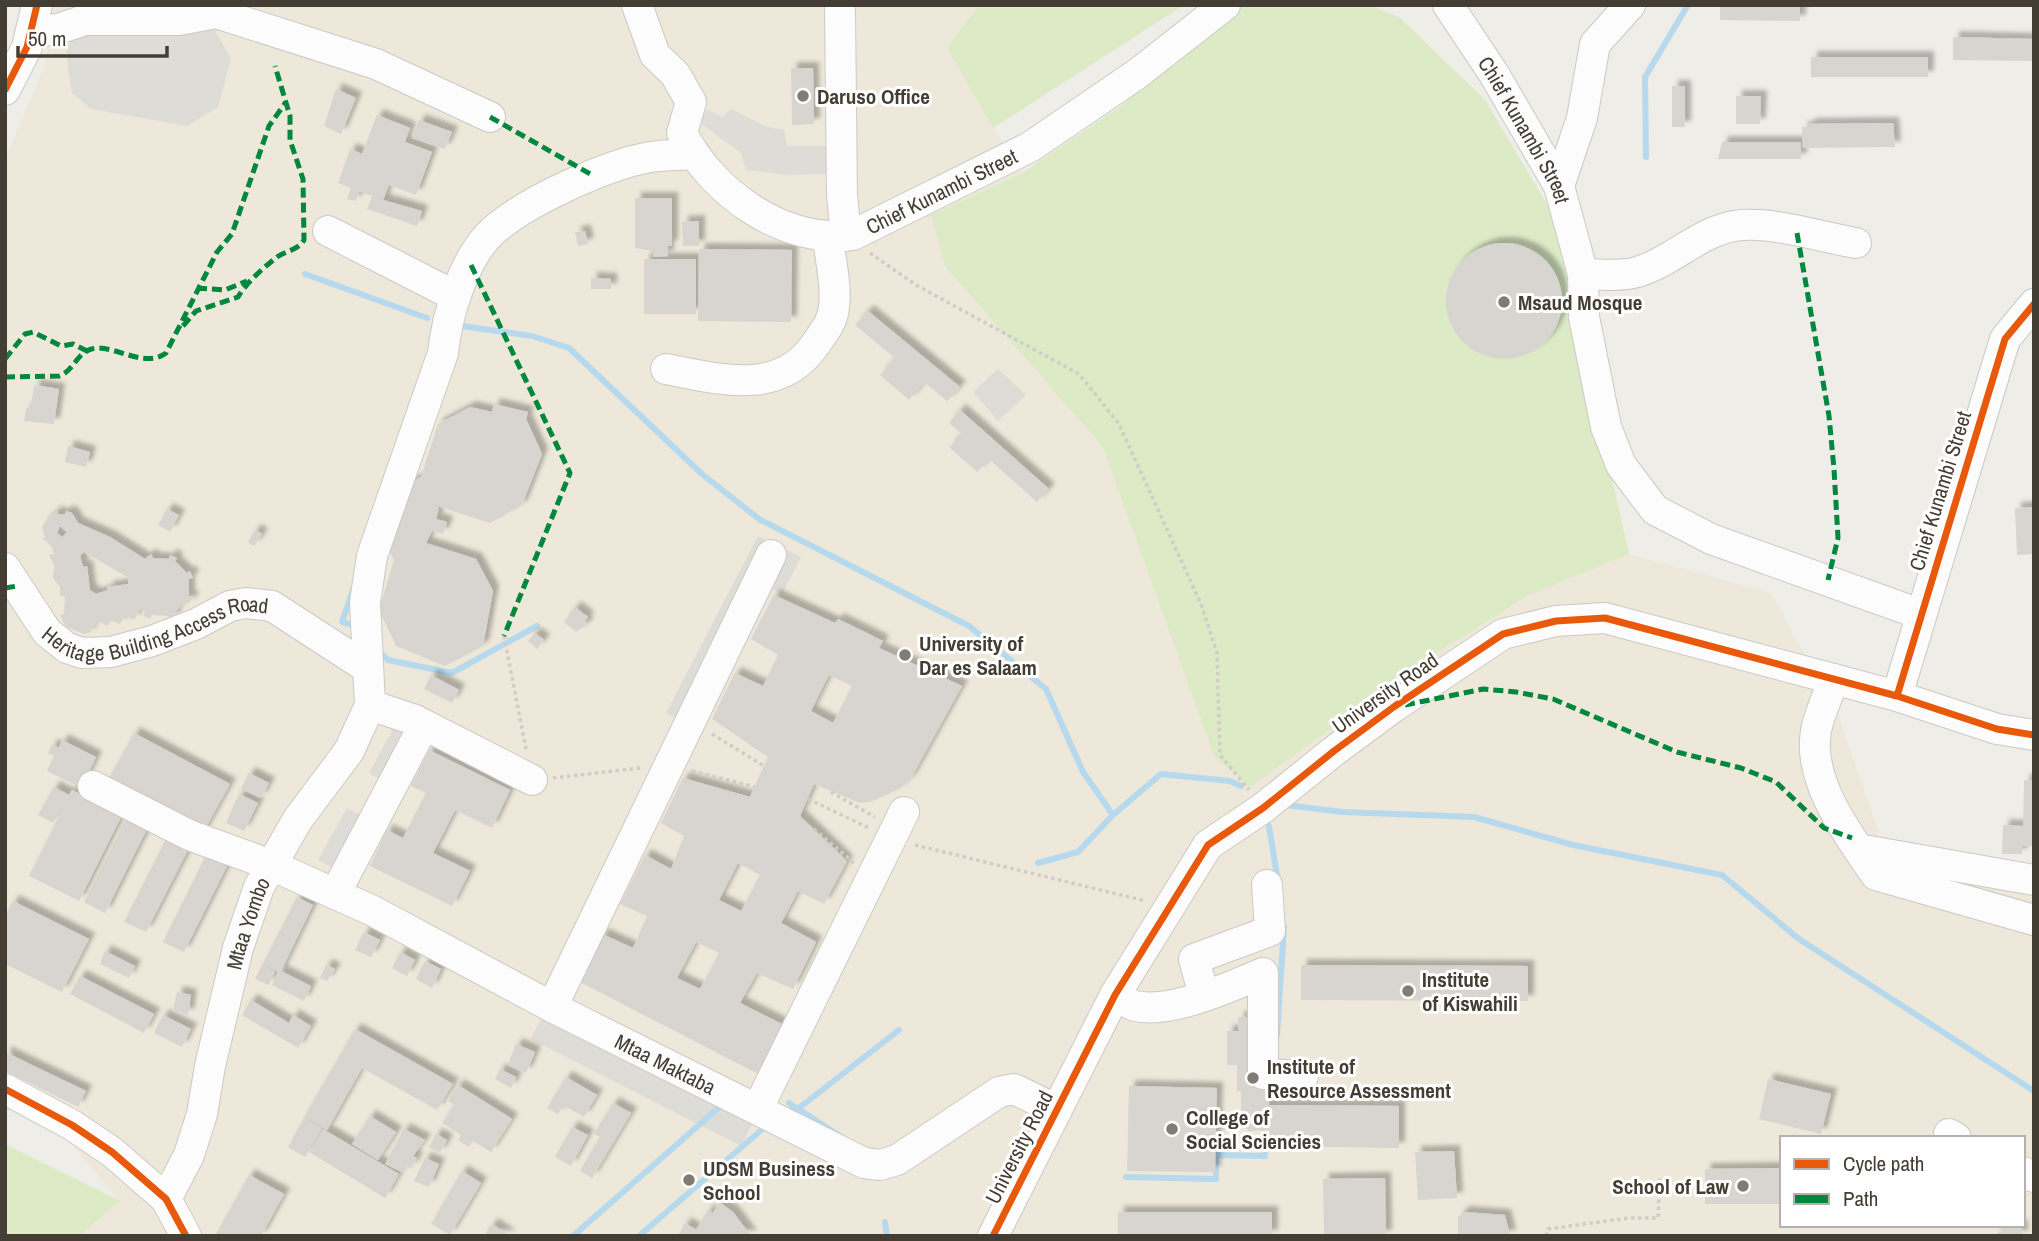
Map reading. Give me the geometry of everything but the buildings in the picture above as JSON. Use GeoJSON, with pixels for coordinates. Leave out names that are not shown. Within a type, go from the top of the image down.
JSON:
{"type":"FeatureCollection","features":[{"type":"Feature","properties":{"kind":"street"},"geometry":{"type":"LineString","coordinates":[[637,5],[655,55],[675,74],[691,103],[682,133],[693,154],[717,182],[752,210],[837,236]]}},
{"type":"Feature","properties":{"kind":"street","name":"Chief Kunambi Street"},"geometry":{"type":"LineString","coordinates":[[837,236],[1030,147],[1137,74],[1225,5]]}},
{"type":"Feature","properties":{"kind":"street","name":"Chief Kunambi Street"},"geometry":{"type":"LineString","coordinates":[[1448,5],[1494,74],[1559,186],[1583,275],[1584,317],[1606,427],[1621,464],[1655,510],[1711,538],[1920,614]]}},
{"type":"Feature","properties":{"kind":"street"},"geometry":{"type":"LineString","coordinates":[[1559,186],[1582,118],[1595,44],[1604,29],[1630,5]]}},
{"type":"Feature","properties":{"kind":"street"},"geometry":{"type":"LineString","coordinates":[[666,369],[741,382],[785,374],[799,363],[833,317],[842,195],[840,9]]}},
{"type":"Feature","properties":{"kind":"street"},"geometry":{"type":"LineString","coordinates":[[5,90],[34,18],[58,29],[85,20],[179,20],[216,13],[376,65],[490,117]]}},
{"type":"Feature","properties":{"kind":"street"},"geometry":{"type":"LineString","coordinates":[[532,780],[424,725],[370,705],[366,667],[365,602],[372,556],[443,353],[446,324],[455,296],[480,248],[493,230],[592,175],[649,158],[693,154]]}},
{"type":"Feature","properties":{"kind":"street"},"geometry":{"type":"LineString","coordinates":[[1583,275],[1636,272],[1669,257],[1708,233],[1736,226],[1774,227],[1856,243]]}},
{"type":"Feature","properties":{"kind":"street"},"geometry":{"type":"LineString","coordinates":[[328,231],[455,296]]}},
{"type":"Feature","properties":{"kind":"street","name":"Chief Kunambi Street"},"geometry":{"type":"LineString","coordinates":[[1897,696],[1912,654],[1920,614],[2005,339],[2034,304]]}},
{"type":"Feature","properties":{"kind":"street"},"geometry":{"type":"LineString","coordinates":[[552,1007],[771,555]]}},
{"type":"Feature","properties":{"kind":"street","name":"Heritage Building Access Road"},"geometry":{"type":"LineString","coordinates":[[5,568],[47,632],[67,648],[82,653],[111,652],[152,641],[230,606],[246,603],[272,606],[366,667]]}},
{"type":"Feature","properties":{"kind":"street","name":"University Road"},"geometry":{"type":"LineString","coordinates":[[993,1236],[1115,995],[1167,907],[1208,845],[1264,808],[1354,736],[1503,634],[1556,621],[1605,618],[1897,696],[1997,729],[2034,735]]}},
{"type":"Feature","properties":{"kind":"street"},"geometry":{"type":"LineString","coordinates":[[1834,679],[1816,728],[1816,758],[1827,793],[1858,849],[1876,875],[2034,920]]}},
{"type":"Feature","properties":{"kind":"street","name":"Mtaa Yombo"},"geometry":{"type":"LineString","coordinates":[[166,1199],[189,1156],[202,1114],[210,1066],[238,948],[259,887],[298,819],[349,751],[370,705]]}},
{"type":"Feature","properties":{"kind":"street"},"geometry":{"type":"LineString","coordinates":[[335,894],[424,725]]}},
{"type":"Feature","properties":{"kind":"street","name":"Mtaa Maktaba"},"geometry":{"type":"LineString","coordinates":[[93,786],[189,835],[271,865],[335,894],[552,1007],[864,1163],[880,1165],[897,1160],[999,1092],[1014,1089],[1058,1110]]}},
{"type":"Feature","properties":{"kind":"street"},"geometry":{"type":"LineString","coordinates":[[758,1108],[896,827]]}},
{"type":"Feature","properties":{"kind":"street"},"geometry":{"type":"LineString","coordinates":[[1858,849],[2034,880]]}},
{"type":"Feature","properties":{"kind":"street"},"geometry":{"type":"LineString","coordinates":[[1205,995],[1194,959],[1270,931],[1267,885]]}},
{"type":"Feature","properties":{"kind":"street"},"geometry":{"type":"LineString","coordinates":[[1115,995],[1134,1006],[1169,1005],[1205,995],[1263,973],[1263,1074],[1303,1076]]}},
{"type":"Feature","properties":{"kind":"street"},"geometry":{"type":"LineString","coordinates":[[5,1089],[72,1125],[112,1152],[166,1199],[186,1236]]}},
{"type":"Feature","properties":{"kind":"path"},"geometry":{"type":"LineString","coordinates":[[837,236],[916,285],[1079,374],[1119,424],[1186,567],[1217,653],[1220,755],[1264,808]]}},
{"type":"Feature","properties":{"kind":"path"},"geometry":{"type":"LineString","coordinates":[[504,636],[532,780],[669,765],[755,787]]}},
{"type":"Feature","properties":{"kind":"path"},"geometry":{"type":"LineString","coordinates":[[691,721],[764,766]]}},
{"type":"Feature","properties":{"kind":"path"},"geometry":{"type":"LineString","coordinates":[[831,792],[896,827]]}},
{"type":"Feature","properties":{"kind":"path"},"geometry":{"type":"LineString","coordinates":[[808,799],[1167,907]]}},
{"type":"Feature","properties":{"kind":"path"},"geometry":{"type":"LineString","coordinates":[[814,830],[871,878]]}},
{"type":"Feature","properties":{"kind":"path"},"geometry":{"type":"LineString","coordinates":[[1546,1236],[1548,1229],[1629,1218],[1658,1218],[1660,1175]]}},
{"type":"Feature","properties":{"kind":"shaded area","name":"University of Dar es Salaam"},"geometry":{"type":"Polygon","coordinates":[[[51,5],[979,5],[947,48],[993,128],[1023,172],[1121,106],[1369,5],[1399,17],[1485,100],[1552,213],[1629,554],[1771,593],[1839,717],[1882,842],[2034,886],[2034,1236],[79,1236],[119,1201],[5,1063],[5,160],[45,65],[51,5]]]}},
{"type":"Feature","properties":{"kind":"shaded area"},"geometry":{"type":"Polygon","coordinates":[[[82,5],[106,5],[213,26],[231,59],[218,107],[187,126],[91,109],[72,93],[66,54],[82,5]]]}},
{"type":"Feature","properties":{"kind":"shaded area"},"geometry":{"type":"Polygon","coordinates":[[[731,109],[767,127],[784,130],[787,146],[833,146],[832,174],[789,175],[746,170],[741,153],[699,122],[708,110],[722,117],[731,109]]]}},
{"type":"Feature","properties":{"kind":"shaded area"},"geometry":{"type":"Polygon","coordinates":[[[998,369],[1026,395],[998,421],[973,392],[998,369]]]}},
{"type":"Feature","properties":{"kind":"shaded area"},"geometry":{"type":"Polygon","coordinates":[[[758,536],[801,557],[782,594],[773,589],[700,730],[666,713],[758,536]]]}},
{"type":"Feature","properties":{"kind":"shaded area"},"geometry":{"type":"Polygon","coordinates":[[[408,702],[535,770],[522,793],[429,743],[354,879],[318,860],[347,808],[364,817],[384,782],[369,773],[408,702]]]}},
{"type":"Feature","properties":{"kind":"shaded area"},"geometry":{"type":"Polygon","coordinates":[[[541,1019],[752,1125],[741,1146],[531,1039],[541,1019]]]}},
{"type":"Feature","properties":{"kind":"green space"},"geometry":{"type":"Polygon","coordinates":[[[979,5],[1184,5],[993,128],[947,48],[979,5]]]}},
{"type":"Feature","properties":{"kind":"green space"},"geometry":{"type":"Polygon","coordinates":[[[1237,5],[1369,5],[1399,17],[1485,100],[1552,213],[1629,554],[1527,596],[1432,656],[1250,787],[1215,758],[1103,447],[945,266],[931,215],[1023,173],[1121,106],[1237,5]]]}},
{"type":"Feature","properties":{"kind":"green space"},"geometry":{"type":"Polygon","coordinates":[[[5,1144],[120,1201],[79,1236],[5,1236],[5,1144]]]}},
{"type":"Feature","properties":{"kind":"waterway"},"geometry":{"type":"LineString","coordinates":[[1646,157],[1645,77],[1688,5]]}},
{"type":"Feature","properties":{"kind":"waterway"},"geometry":{"type":"LineString","coordinates":[[305,274],[427,318]]}},
{"type":"Feature","properties":{"kind":"waterway"},"geometry":{"type":"LineString","coordinates":[[455,325],[532,336],[569,348],[702,474],[759,519],[969,626],[1046,689],[1083,772],[1113,815]]}},
{"type":"Feature","properties":{"kind":"waterway"},"geometry":{"type":"LineString","coordinates":[[353,590],[342,622],[359,627]]}},
{"type":"Feature","properties":{"kind":"waterway"},"geometry":{"type":"LineString","coordinates":[[378,650],[388,660],[452,673],[537,626]]}},
{"type":"Feature","properties":{"kind":"waterway"},"geometry":{"type":"LineString","coordinates":[[1038,863],[1078,852],[1113,815],[1161,774],[1230,781],[1241,786]]}},
{"type":"Feature","properties":{"kind":"waterway"},"geometry":{"type":"LineString","coordinates":[[1285,805],[1343,812],[1474,817],[1573,845],[1722,875],[1799,939],[2034,1091]]}},
{"type":"Feature","properties":{"kind":"waterway"},"geometry":{"type":"LineString","coordinates":[[1269,826],[1278,882]]}},
{"type":"Feature","properties":{"kind":"waterway"},"geometry":{"type":"LineString","coordinates":[[1277,1035],[1284,927]]}},
{"type":"Feature","properties":{"kind":"waterway"},"geometry":{"type":"LineString","coordinates":[[787,1112],[799,1108],[899,1030]]}},
{"type":"Feature","properties":{"kind":"waterway"},"geometry":{"type":"LineString","coordinates":[[573,1236],[724,1103]]}},
{"type":"Feature","properties":{"kind":"waterway"},"geometry":{"type":"LineString","coordinates":[[789,1103],[843,1138]]}},
{"type":"Feature","properties":{"kind":"waterway"},"geometry":{"type":"LineString","coordinates":[[639,1236],[767,1125]]}},
{"type":"Feature","properties":{"kind":"waterway"},"geometry":{"type":"LineString","coordinates":[[1126,1177],[1216,1179],[1216,1155],[1265,1156],[1264,1125]]}},
{"type":"Feature","properties":{"kind":"waterway"},"geometry":{"type":"LineString","coordinates":[[885,1222],[887,1236]]}},
{"type":"Feature","properties":{"kind":"marked path"},"geometry":{"type":"LineString","coordinates":[[183,326],[196,311],[238,297],[266,266],[299,246],[304,240],[303,179],[290,140],[290,116],[275,66]]}},
{"type":"Feature","properties":{"kind":"marked path"},"geometry":{"type":"LineString","coordinates":[[5,377],[59,376],[90,349],[106,349],[150,359],[166,353],[217,252],[232,234],[269,126],[286,102]]}},
{"type":"Feature","properties":{"kind":"marked path"},"geometry":{"type":"LineString","coordinates":[[490,117],[592,175]]}},
{"type":"Feature","properties":{"kind":"marked path"},"geometry":{"type":"LineString","coordinates":[[1797,233],[1829,416],[1834,469],[1838,538],[1828,580]]}},
{"type":"Feature","properties":{"kind":"marked path"},"geometry":{"type":"LineString","coordinates":[[471,265],[570,473],[504,636]]}},
{"type":"Feature","properties":{"kind":"marked path"},"geometry":{"type":"LineString","coordinates":[[197,288],[225,290],[247,281]]}},
{"type":"Feature","properties":{"kind":"marked path"},"geometry":{"type":"LineString","coordinates":[[5,359],[25,334],[33,332],[61,346],[73,344],[87,351]]}},
{"type":"Feature","properties":{"kind":"marked path"},"geometry":{"type":"LineString","coordinates":[[5,588],[17,586]]}},
{"type":"Feature","properties":{"kind":"marked path"},"geometry":{"type":"LineString","coordinates":[[1405,705],[1483,689],[1553,699],[1677,752],[1741,768],[1776,782],[1824,828],[1852,838]]}},
{"type":"Feature","properties":{"kind":"cycle path"},"geometry":{"type":"LineString","coordinates":[[5,90],[27,47],[37,5]]}},
{"type":"Feature","properties":{"kind":"cycle path"},"geometry":{"type":"LineString","coordinates":[[1897,696],[2005,339],[2034,304]]}},
{"type":"Feature","properties":{"kind":"cycle path"},"geometry":{"type":"LineString","coordinates":[[993,1236],[1115,995],[1208,845],[1263,808],[1395,706],[1503,634],[1556,621],[1605,618],[1897,696],[1997,729],[2034,735]]}},
{"type":"Feature","properties":{"kind":"cycle path"},"geometry":{"type":"LineString","coordinates":[[5,1089],[72,1125],[112,1152],[166,1199],[186,1236]]}},
{"type":"Feature","properties":{"kind":"place","name":"Daruso Office"},"geometry":{"type":"Point","coordinates":[803,96]}},
{"type":"Feature","properties":{"kind":"place","name":"Msaud Mosque"},"geometry":{"type":"Point","coordinates":[1504,302]}},
{"type":"Feature","properties":{"kind":"place","name":"University of Dar es Salaam"},"geometry":{"type":"Point","coordinates":[905,655]}},
{"type":"Feature","properties":{"kind":"place","name":"Institute of Kiswahili"},"geometry":{"type":"Point","coordinates":[1408,991]}},
{"type":"Feature","properties":{"kind":"place","name":"Institute of Resource Assessment"},"geometry":{"type":"Point","coordinates":[1253,1078]}},
{"type":"Feature","properties":{"kind":"place","name":"College of Social Sciencies"},"geometry":{"type":"Point","coordinates":[1172,1129]}},
{"type":"Feature","properties":{"kind":"place","name":"UDSM Business School"},"geometry":{"type":"Point","coordinates":[689,1180]}},
{"type":"Feature","properties":{"kind":"place","name":"School of Law"},"geometry":{"type":"Point","coordinates":[1743,1186]}}]}
